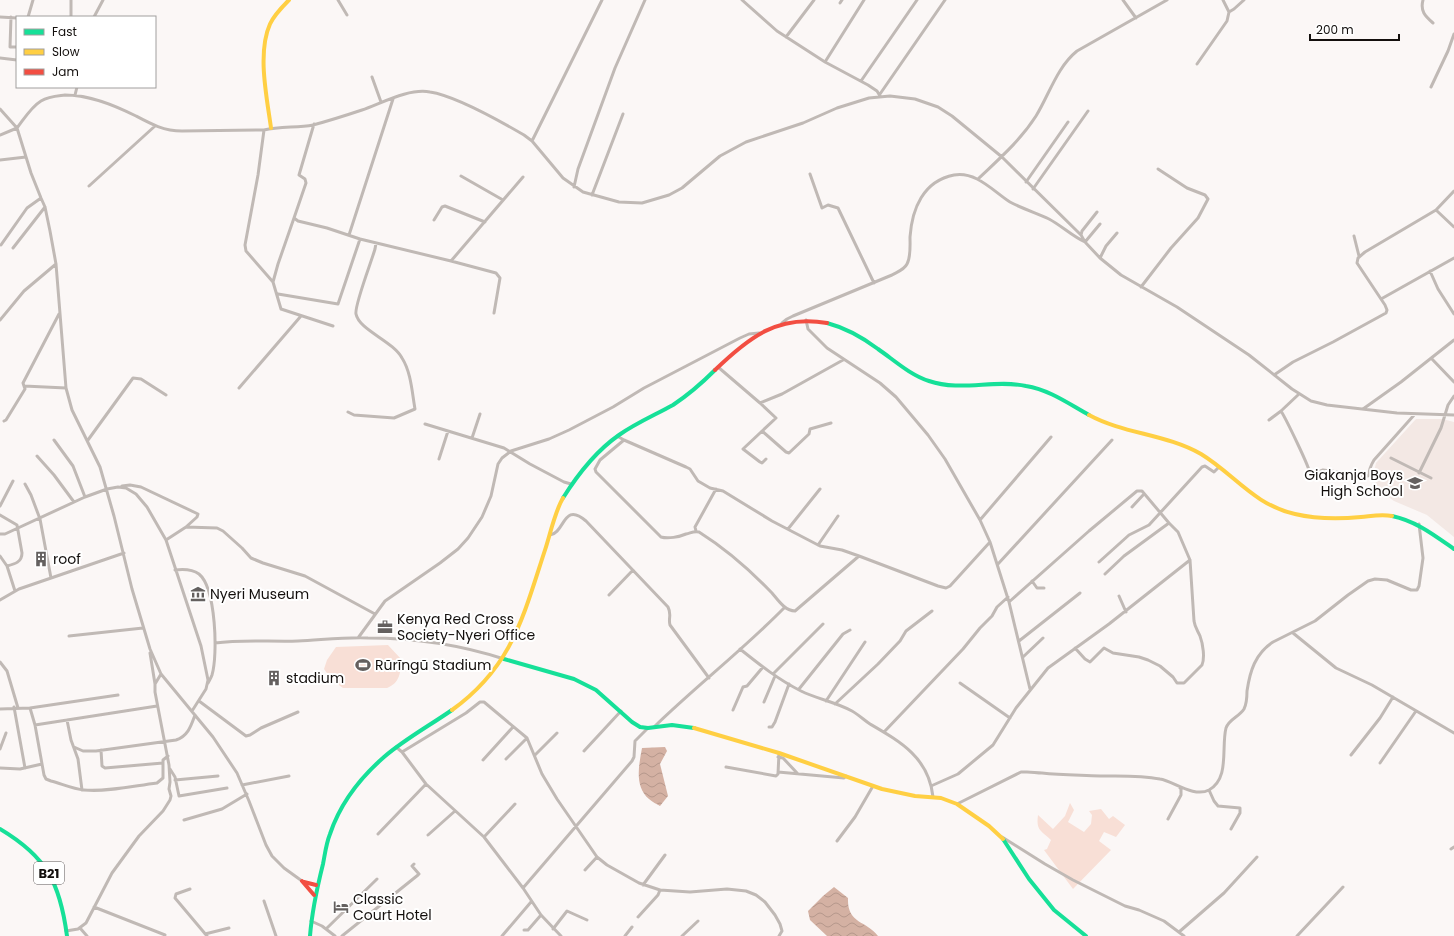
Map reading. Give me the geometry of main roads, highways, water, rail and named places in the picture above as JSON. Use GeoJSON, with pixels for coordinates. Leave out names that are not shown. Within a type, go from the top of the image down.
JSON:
{"type":"FeatureCollection","features":[{"type":"Feature","properties":{"kind":"main road"},"geometry":{"type":"LineString","coordinates":[[271,128],[266,90],[265,37],[272,22],[289,0]]}},
{"type":"Feature","properties":{"kind":"main road"},"geometry":{"type":"LineString","coordinates":[[310,936],[316,885],[332,829],[345,802],[368,773],[396,747],[469,697],[481,686],[504,659],[522,620],[561,501],[571,484],[598,451],[617,436],[685,397],[702,383],[739,347],[759,333],[781,324],[806,320],[824,322],[848,330],[861,336],[906,370],[929,381],[952,387],[1009,384],[1037,388],[1102,422],[1183,446],[1198,453],[1274,508],[1304,516],[1338,517],[1389,515],[1419,524],[1454,549]]}},
{"type":"Feature","properties":{"kind":"main road"},"geometry":{"type":"LineString","coordinates":[[504,659],[574,679],[596,690],[632,722],[640,727],[648,728],[672,725],[692,727],[873,786],[915,796],[941,798],[957,804],[1001,836],[1029,878],[1054,910],[1086,936]]}},
{"type":"Feature","properties":{"kind":"main road","name":"B21"},"geometry":{"type":"LineString","coordinates":[[0,829],[12,835],[36,854],[49,872],[59,894],[65,916],[67,934]]}},
{"type":"Feature","properties":{"kind":"main road"},"geometry":{"type":"LineString","coordinates":[[314,896],[302,881],[316,885]]}},
{"type":"Feature","properties":{"kind":"water"},"geometry":{"type":"Polygon","coordinates":[[[665,747],[667,751],[660,764],[668,796],[660,806],[644,794],[639,782],[639,768],[642,748],[665,747]]]}},
{"type":"Feature","properties":{"kind":"water"},"geometry":{"type":"Polygon","coordinates":[[[834,887],[848,898],[851,913],[854,917],[878,936],[827,936],[810,920],[808,911],[834,887]]]}},
{"type":"Feature","properties":{"kind":"place","name":"Giakanja Boys High School"},"geometry":{"type":"Point","coordinates":[1415,483]}},
{"type":"Feature","properties":{"kind":"place","name":"roof"},"geometry":{"type":"Point","coordinates":[41,559]}},
{"type":"Feature","properties":{"kind":"place","name":"Nyeri Museum"},"geometry":{"type":"Point","coordinates":[198,594]}},
{"type":"Feature","properties":{"kind":"place","name":"Kenya Red Cross Society-Nyeri Office"},"geometry":{"type":"Point","coordinates":[385,627]}},
{"type":"Feature","properties":{"kind":"place","name":"Rũrĩngũ Stadium"},"geometry":{"type":"Point","coordinates":[363,665]}},
{"type":"Feature","properties":{"kind":"place","name":"stadium"},"geometry":{"type":"Point","coordinates":[274,678]}},
{"type":"Feature","properties":{"kind":"place","name":"Classic Court Hotel"},"geometry":{"type":"Point","coordinates":[341,907]}}]}
